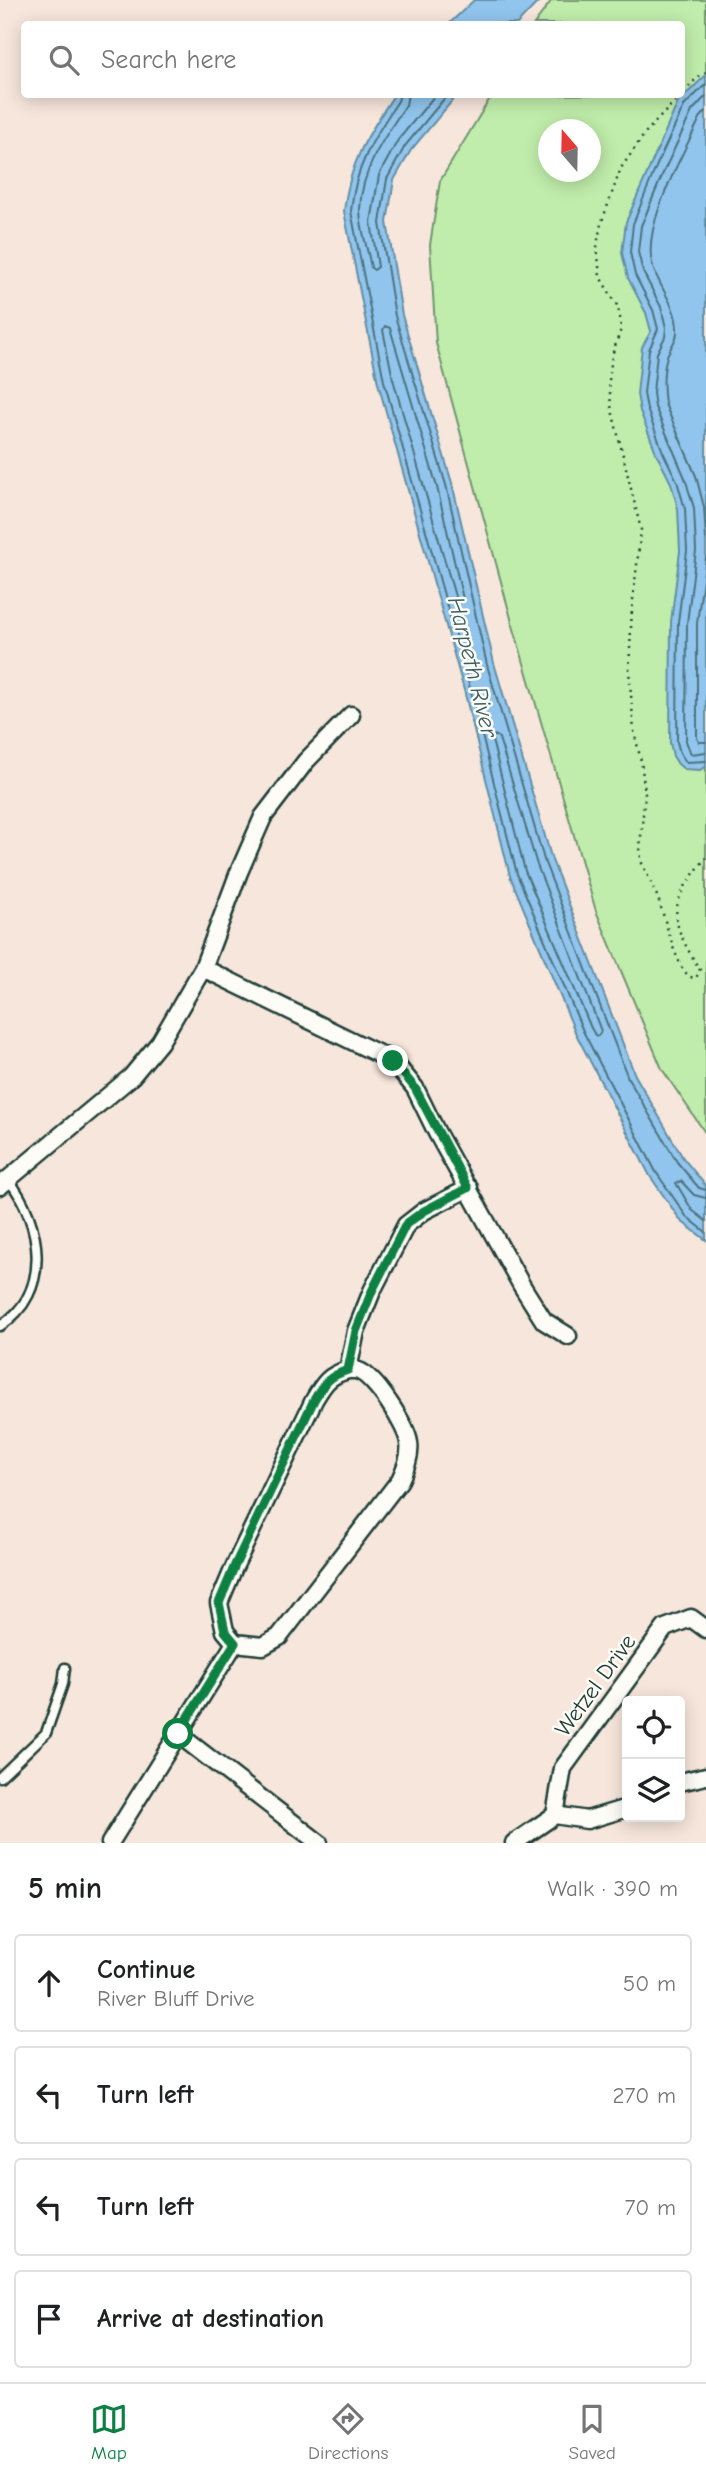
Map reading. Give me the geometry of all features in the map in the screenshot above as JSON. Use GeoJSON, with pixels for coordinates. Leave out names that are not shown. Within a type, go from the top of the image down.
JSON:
{"type":"FeatureCollection","features":[{"type":"Feature","properties":{"kind":"street"},"geometry":{"type":"LineString","coordinates":[[4,1182],[131,1077],[160,1042],[203,968],[263,817],[306,761],[351,715]]}},
{"type":"Feature","properties":{"kind":"street"},"geometry":{"type":"LineString","coordinates":[[203,968],[393,1061],[415,1088],[522,1286],[544,1321],[568,1336]]}},
{"type":"Feature","properties":{"kind":"street"},"geometry":{"type":"LineString","coordinates":[[348,1370],[356,1331],[372,1291],[406,1224],[424,1211],[468,1188]]}},
{"type":"Feature","properties":{"kind":"street"},"geometry":{"type":"LineString","coordinates":[[359,1370],[372,1381],[402,1423],[409,1443],[408,1461],[400,1480],[279,1637],[263,1646],[235,1643],[225,1631],[219,1603],[230,1578],[325,1380],[334,1374],[359,1370]]}},
{"type":"Feature","properties":{"kind":"street","name":"Wetzel Drive"},"geometry":{"type":"LineString","coordinates":[[555,1815],[563,1768],[665,1628],[691,1618],[706,1629]]}},
{"type":"Feature","properties":{"kind":"street"},"geometry":{"type":"LineString","coordinates":[[110,1843],[235,1643]]}},
{"type":"Feature","properties":{"kind":"street"},"geometry":{"type":"LineString","coordinates":[[178,1734],[319,1843]]}},
{"type":"Feature","properties":{"kind":"street"},"geometry":{"type":"LineString","coordinates":[[685,1781],[706,1776]]}},
{"type":"Feature","properties":{"kind":"street"},"geometry":{"type":"LineString","coordinates":[[514,1843],[555,1815],[587,1820],[622,1810]]}},
{"type":"Feature","properties":{"kind":"lane"},"geometry":{"type":"LineString","coordinates":[[0,1326],[11,1319],[29,1297],[37,1248],[26,1205],[4,1182]]}},
{"type":"Feature","properties":{"kind":"lane"},"geometry":{"type":"LineString","coordinates":[[0,1777],[46,1733],[63,1684],[65,1668]]}},
{"type":"Feature","properties":{"kind":"path"},"geometry":{"type":"LineString","coordinates":[[685,91],[706,72]]}},
{"type":"Feature","properties":{"kind":"path"},"geometry":{"type":"LineString","coordinates":[[678,98],[646,132],[621,168],[607,204],[597,246],[600,277],[618,307],[620,317],[621,329],[612,355],[609,381],[611,406],[642,530],[632,608],[629,670],[634,732],[645,793],[639,847],[641,860],[658,898],[678,960],[683,970],[696,978],[700,970],[682,942],[676,922],[676,906],[685,885],[706,858]]}},
{"type":"Feature","properties":{"kind":"green space"},"geometry":{"type":"Polygon","coordinates":[[[552,0],[706,0],[706,1134],[662,1069],[596,911],[512,622],[436,343],[430,245],[440,181],[490,98],[685,98],[685,21],[536,21],[552,0]]]}},
{"type":"Feature","properties":{"kind":"water"},"geometry":{"type":"Polygon","coordinates":[[[474,0],[540,0],[520,21],[452,21],[474,0]]]}},
{"type":"Feature","properties":{"kind":"water"},"geometry":{"type":"Polygon","coordinates":[[[706,75],[706,767],[700,770],[684,769],[678,764],[670,743],[671,622],[680,551],[678,509],[671,483],[640,411],[637,394],[642,347],[651,331],[646,313],[628,278],[622,253],[626,222],[678,102],[706,75]]]}},
{"type":"Feature","properties":{"kind":"water","name":"Harpeth River"},"geometry":{"type":"Polygon","coordinates":[[[392,98],[454,98],[411,150],[394,180],[387,222],[402,315],[452,483],[494,663],[552,860],[635,1075],[683,1158],[706,1186],[706,1240],[681,1221],[650,1176],[576,1034],[510,876],[464,690],[378,383],[344,211],[355,163],[392,98]]]}},
{"type":"Feature","properties":{"kind":"route"},"geometry":{"type":"LineString","coordinates":[[178,1734],[235,1643],[225,1631],[219,1603],[235,1565],[325,1380],[348,1370],[356,1331],[372,1291],[406,1224],[424,1211],[468,1188],[415,1088],[393,1061]]}}]}
